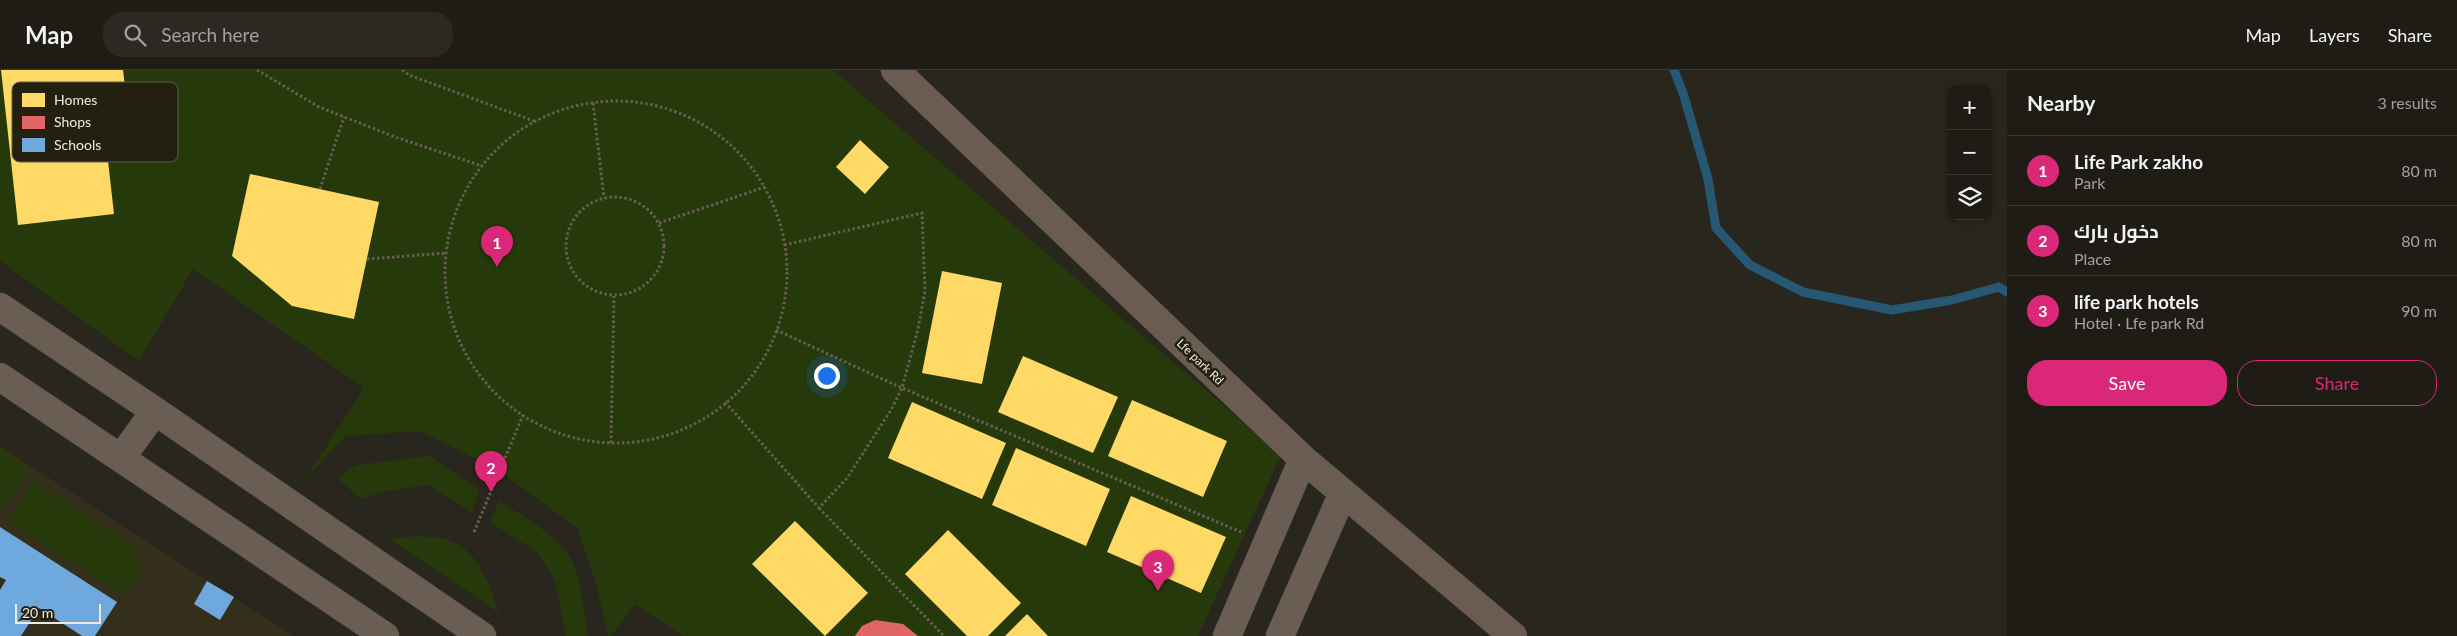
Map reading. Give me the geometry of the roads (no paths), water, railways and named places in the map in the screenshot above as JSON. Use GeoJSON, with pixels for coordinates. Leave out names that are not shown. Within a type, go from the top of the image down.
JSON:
{"type":"FeatureCollection","features":[{"type":"Feature","properties":{"kind":"main road"},"geometry":{"type":"LineString","coordinates":[[0,308],[155,411],[482,636]]}},
{"type":"Feature","properties":{"kind":"main road"},"geometry":{"type":"LineString","coordinates":[[0,377],[385,636]]}},
{"type":"Feature","properties":{"kind":"main road"},"geometry":{"type":"LineString","coordinates":[[121,458],[155,411]]}},
{"type":"Feature","properties":{"kind":"main road"},"geometry":{"type":"LineString","coordinates":[[1227,636],[1303,459]]}},
{"type":"Feature","properties":{"kind":"main road"},"geometry":{"type":"LineString","coordinates":[[1280,636],[1343,493]]}},
{"type":"Feature","properties":{"kind":"street","name":"Lfe park Rd"},"geometry":{"type":"LineString","coordinates":[[897,72],[1303,459],[1513,636]]}},
{"type":"Feature","properties":{"kind":"waterway"},"geometry":{"type":"LineString","coordinates":[[1674,70],[1684,96],[1708,179],[1716,228],[1750,265],[1803,292],[1892,310],[1952,300],[1999,287],[2007,292]]}},
{"type":"Feature","properties":{"kind":"place","name":"Life Park zakho"},"geometry":{"type":"Point","coordinates":[497,267]}},
{"type":"Feature","properties":{"kind":"place","name":"دخول بارك"},"geometry":{"type":"Point","coordinates":[491,492]}},
{"type":"Feature","properties":{"kind":"place","name":"life park hotels"},"geometry":{"type":"Point","coordinates":[1158,591]}}]}
